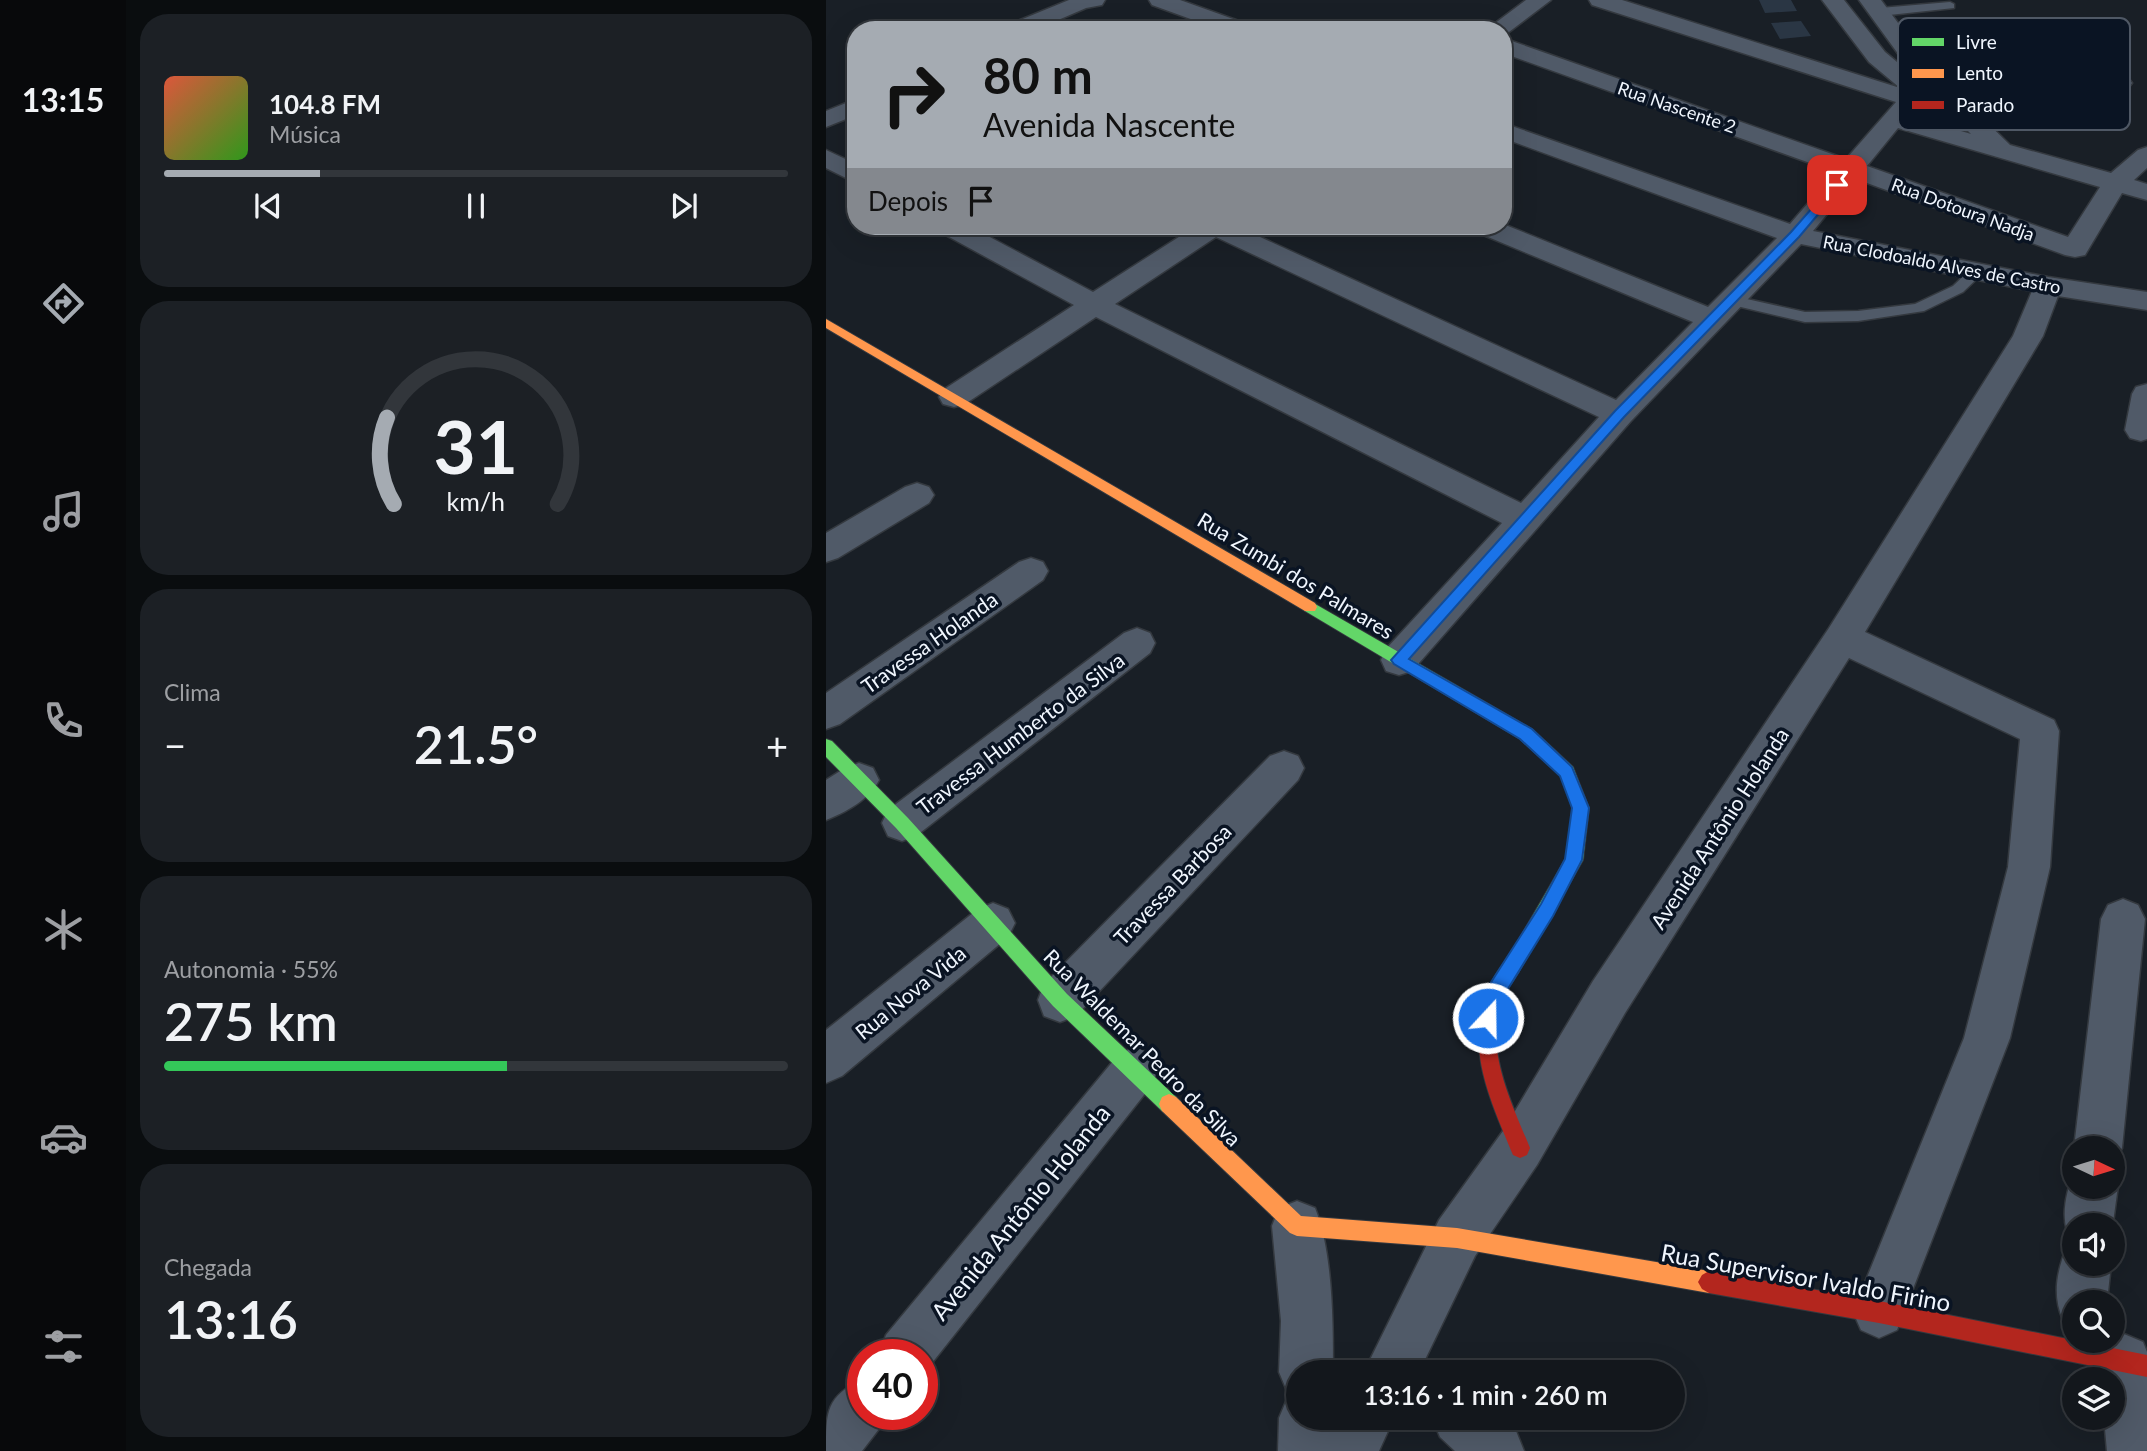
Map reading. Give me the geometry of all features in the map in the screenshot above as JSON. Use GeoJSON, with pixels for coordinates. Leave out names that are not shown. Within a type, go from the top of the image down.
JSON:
{"type":"FeatureCollection","features":[{"type":"Feature","properties":{"kind":"street"},"geometry":{"type":"LineString","coordinates":[[1037,21],[1094,0]]}},
{"type":"Feature","properties":{"kind":"street"},"geometry":{"type":"LineString","coordinates":[[1160,0],[1217,21]]}},
{"type":"Feature","properties":{"kind":"street"},"geometry":{"type":"LineString","coordinates":[[1510,21],[1540,0]]}},
{"type":"Feature","properties":{"kind":"street"},"geometry":{"type":"LineString","coordinates":[[1600,0],[1898,84]]}},
{"type":"Feature","properties":{"kind":"street"},"geometry":{"type":"LineString","coordinates":[[1833,0],[1877,57],[1898,74]]}},
{"type":"Feature","properties":{"kind":"street"},"geometry":{"type":"LineString","coordinates":[[1875,6],[1898,50]]}},
{"type":"Feature","properties":{"kind":"street","name":"Rua Nascente 2"},"geometry":{"type":"LineString","coordinates":[[1512,48],[1852,168]]}},
{"type":"Feature","properties":{"kind":"street"},"geometry":{"type":"LineString","coordinates":[[826,120],[847,110]]}},
{"type":"Feature","properties":{"kind":"street"},"geometry":{"type":"LineString","coordinates":[[1399,660],[1620,414],[1795,235],[1898,114]]}},
{"type":"Feature","properties":{"kind":"street"},"geometry":{"type":"LineString","coordinates":[[1973,130],[2003,152]]}},
{"type":"Feature","properties":{"kind":"street"},"geometry":{"type":"LineString","coordinates":[[1973,130],[2003,152],[2147,192]]}},
{"type":"Feature","properties":{"kind":"street","name":"Rua Clodoaldo Alves de Castro"},"geometry":{"type":"LineString","coordinates":[[1512,133],[1795,235],[2048,286],[2147,301]]}},
{"type":"Feature","properties":{"kind":"street"},"geometry":{"type":"LineString","coordinates":[[2115,184],[2147,155]]}},
{"type":"Feature","properties":{"kind":"street"},"geometry":{"type":"LineString","coordinates":[[826,158],[847,170]]}},
{"type":"Feature","properties":{"kind":"street","name":"Rua Dotoura Nadja"},"geometry":{"type":"LineString","coordinates":[[1852,168],[2075,249],[2115,184]]}},
{"type":"Feature","properties":{"kind":"street"},"geometry":{"type":"LineString","coordinates":[[966,235],[1095,305],[1524,519]]}},
{"type":"Feature","properties":{"kind":"street"},"geometry":{"type":"LineString","coordinates":[[954,397],[1200,235]]}},
{"type":"Feature","properties":{"kind":"street"},"geometry":{"type":"LineString","coordinates":[[1233,235],[1620,414]]}},
{"type":"Feature","properties":{"kind":"street"},"geometry":{"type":"LineString","coordinates":[[1510,235],[1720,310]]}},
{"type":"Feature","properties":{"kind":"street","name":"Avenida Antônio Holanda"},"geometry":{"type":"LineString","coordinates":[[1403,1360],[1457,1238],[1520,1148],[1608,997],[1842,638],[2028,335],[2048,286]]}},
{"type":"Feature","properties":{"kind":"street","name":"Rua Zumbi dos Palmares"},"geometry":{"type":"LineString","coordinates":[[826,323],[1526,734],[1567,772],[1581,808],[1574,860],[1547,910],[1495,993],[1488,1018],[1487,1061],[1520,1148]]}},
{"type":"Feature","properties":{"kind":"street"},"geometry":{"type":"LineString","coordinates":[[2141,430],[2147,394]]}},
{"type":"Feature","properties":{"kind":"street"},"geometry":{"type":"LineString","coordinates":[[826,549],[917,495]]}},
{"type":"Feature","properties":{"kind":"street","name":"Travessa Holanda"},"geometry":{"type":"LineString","coordinates":[[826,713],[1031,572]]}},
{"type":"Feature","properties":{"kind":"street"},"geometry":{"type":"LineString","coordinates":[[1842,638],[2040,731],[2029,867],[1987,1038],[1880,1312]]}},
{"type":"Feature","properties":{"kind":"street","name":"Travessa Humberto da Silva"},"geometry":{"type":"LineString","coordinates":[[902,823],[1137,643]]}},
{"type":"Feature","properties":{"kind":"street","name":"Rua Waldemar Pedro da Silva"},"geometry":{"type":"LineString","coordinates":[[826,746],[902,823],[1060,1000],[1297,1226]]}},
{"type":"Feature","properties":{"kind":"street","name":"Travessa Barbosa"},"geometry":{"type":"LineString","coordinates":[[1060,1000],[1284,768]]}},
{"type":"Feature","properties":{"kind":"street"},"geometry":{"type":"LineString","coordinates":[[826,802],[859,780]]}},
{"type":"Feature","properties":{"kind":"street"},"geometry":{"type":"LineString","coordinates":[[2099,1136],[2123,919]]}},
{"type":"Feature","properties":{"kind":"street","name":"Rua Nova Vida"},"geometry":{"type":"LineString","coordinates":[[826,1060],[993,923]]}},
{"type":"Feature","properties":{"kind":"street","name":"Avenida Antônio Holanda"},"geometry":{"type":"LineString","coordinates":[[917,1339],[1135,1070]]}},
{"type":"Feature","properties":{"kind":"street"},"geometry":{"type":"LineString","coordinates":[[1306,1360],[1307,1321],[1297,1226],[1457,1238]]}},
{"type":"Feature","properties":{"kind":"street","name":"Rua Supervisor Ivaldo Firino"},"geometry":{"type":"LineString","coordinates":[[1457,1238],[1880,1312],[2106,1355]]}},
{"type":"Feature","properties":{"kind":"street"},"geometry":{"type":"LineString","coordinates":[[2106,1355],[2135,1451]]}},
{"type":"Feature","properties":{"kind":"street"},"geometry":{"type":"LineString","coordinates":[[827,1451],[847,1426]]}},
{"type":"Feature","properties":{"kind":"street"},"geometry":{"type":"LineString","coordinates":[[1306,1430],[1306,1451]]}},
{"type":"Feature","properties":{"kind":"street"},"geometry":{"type":"LineString","coordinates":[[1349,1451],[1360,1430]]}},
{"type":"Feature","properties":{"kind":"street"},"geometry":{"type":"LineString","coordinates":[[1472,1430],[1496,1451]]}},
{"type":"Feature","properties":{"kind":"lane"},"geometry":{"type":"LineString","coordinates":[[1875,6],[1950,6]]}},
{"type":"Feature","properties":{"kind":"lane"},"geometry":{"type":"LineString","coordinates":[[1720,310],[1805,317],[1858,316],[1918,308],[1958,289],[1977,271]]}},
{"type":"Feature","properties":{"kind":"building"},"geometry":{"type":"Polygon","coordinates":[[[1759,0],[1791,0],[1797,11],[1765,13],[1759,0]]]}},
{"type":"Feature","properties":{"kind":"building"},"geometry":{"type":"Polygon","coordinates":[[[1801,21],[1811,36],[1780,39],[1771,23],[1801,21]]]}},
{"type":"Feature","properties":{"kind":"traffic: fast"},"geometry":{"type":"LineString","coordinates":[[1310,607],[1526,734],[1567,772],[1581,808],[1574,860],[1512,967]]}},
{"type":"Feature","properties":{"kind":"traffic: fast"},"geometry":{"type":"LineString","coordinates":[[826,746],[902,823],[1060,1000],[1169,1104]]}},
{"type":"Feature","properties":{"kind":"traffic: slow"},"geometry":{"type":"LineString","coordinates":[[826,323],[1310,607]]}},
{"type":"Feature","properties":{"kind":"traffic: slow"},"geometry":{"type":"LineString","coordinates":[[1169,1104],[1297,1226],[1457,1238],[1709,1282]]}},
{"type":"Feature","properties":{"kind":"traffic: jam"},"geometry":{"type":"LineString","coordinates":[[1512,967],[1495,995],[1487,1034],[1492,1073],[1520,1148]]}},
{"type":"Feature","properties":{"kind":"traffic: jam"},"geometry":{"type":"LineString","coordinates":[[1709,1282],[1879,1312],[2147,1366]]}},
{"type":"Feature","properties":{"kind":"route"},"geometry":{"type":"LineString","coordinates":[[1488,1018],[1495,993],[1547,910],[1574,860],[1581,808],[1567,772],[1526,734],[1399,660],[1620,414],[1795,235],[1837,185]]}}]}
